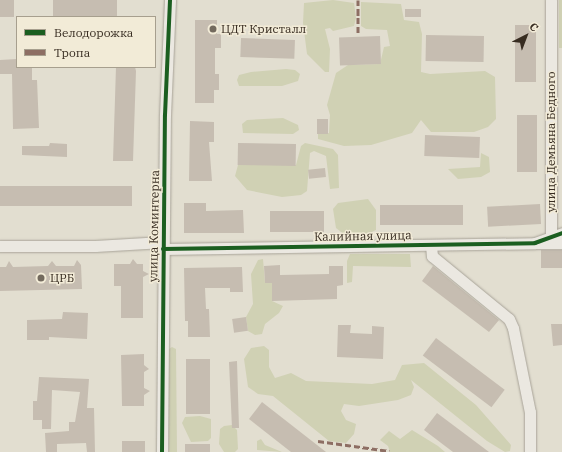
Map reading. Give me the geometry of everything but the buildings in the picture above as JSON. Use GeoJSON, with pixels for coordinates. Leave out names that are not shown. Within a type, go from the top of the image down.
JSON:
{"type":"FeatureCollection","features":[{"type":"Feature","properties":{"kind":"street","name":"улица Коминтерна"},"geometry":{"type":"LineString","coordinates":[[162,452],[163,246],[170,0]]}},
{"type":"Feature","properties":{"kind":"street","name":"улица Демьяна Бедного"},"geometry":{"type":"LineString","coordinates":[[551,0],[551,235]]}},
{"type":"Feature","properties":{"kind":"street","name":"Калийная улица"},"geometry":{"type":"LineString","coordinates":[[0,246],[431,245],[535,243],[551,235],[562,233]]}},
{"type":"Feature","properties":{"kind":"street"},"geometry":{"type":"LineString","coordinates":[[535,243],[562,243]]}},
{"type":"Feature","properties":{"kind":"street"},"geometry":{"type":"LineString","coordinates":[[431,245],[432,256],[509,319],[514,328],[530,412],[530,452]]}},
{"type":"Feature","properties":{"kind":"green space"},"geometry":{"type":"Polygon","coordinates":[[[333,0],[354,3],[356,18],[354,26],[333,31],[330,28],[325,29],[330,49],[329,72],[325,72],[307,54],[303,23],[304,3],[333,0]]]}},
{"type":"Feature","properties":{"kind":"green space"},"geometry":{"type":"Polygon","coordinates":[[[559,0],[562,0],[562,48],[559,48],[559,0]]]}},
{"type":"Feature","properties":{"kind":"green space"},"geometry":{"type":"Polygon","coordinates":[[[361,2],[401,4],[404,20],[419,22],[422,34],[421,72],[430,74],[485,71],[495,77],[496,119],[488,127],[474,132],[431,132],[421,120],[412,133],[371,145],[344,146],[318,139],[318,134],[329,133],[330,115],[327,105],[336,73],[348,65],[380,64],[384,47],[390,46],[387,30],[366,29],[361,26],[361,2]]]}},
{"type":"Feature","properties":{"kind":"green space"},"geometry":{"type":"Polygon","coordinates":[[[286,69],[295,70],[300,74],[298,81],[282,86],[239,86],[237,80],[239,75],[251,72],[286,69]]]}},
{"type":"Feature","properties":{"kind":"green space"},"geometry":{"type":"Polygon","coordinates":[[[283,118],[298,125],[299,130],[293,134],[243,133],[242,124],[247,120],[283,118]]]}},
{"type":"Feature","properties":{"kind":"green space"},"geometry":{"type":"Polygon","coordinates":[[[305,143],[333,149],[338,155],[339,188],[330,189],[326,156],[314,151],[310,153],[307,191],[301,195],[282,197],[247,190],[235,176],[238,165],[296,165],[301,146],[305,143]]]}},
{"type":"Feature","properties":{"kind":"green space"},"geometry":{"type":"Polygon","coordinates":[[[481,153],[489,157],[490,172],[481,177],[458,179],[448,169],[480,167],[481,153]]]}},
{"type":"Feature","properties":{"kind":"green space"},"geometry":{"type":"Polygon","coordinates":[[[368,199],[376,210],[376,230],[359,238],[350,239],[336,228],[333,209],[338,203],[368,199]]]}},
{"type":"Feature","properties":{"kind":"green space"},"geometry":{"type":"Polygon","coordinates":[[[350,254],[410,254],[411,267],[353,266],[352,282],[347,283],[347,261],[350,254]]]}},
{"type":"Feature","properties":{"kind":"green space"},"geometry":{"type":"Polygon","coordinates":[[[263,259],[265,283],[272,283],[272,301],[283,306],[279,313],[265,324],[262,334],[255,335],[248,331],[246,317],[253,304],[251,274],[258,260],[263,259]]]}},
{"type":"Feature","properties":{"kind":"green space"},"geometry":{"type":"Polygon","coordinates":[[[264,346],[269,350],[269,367],[275,378],[291,373],[306,381],[372,384],[395,380],[402,365],[424,363],[476,405],[511,445],[510,451],[505,452],[487,441],[411,380],[414,387],[411,395],[398,400],[359,406],[344,404],[341,411],[346,420],[356,424],[354,434],[346,443],[329,441],[273,396],[258,394],[248,387],[244,359],[251,348],[264,346]]]}},
{"type":"Feature","properties":{"kind":"green space"},"geometry":{"type":"Polygon","coordinates":[[[172,347],[176,349],[177,452],[169,452],[169,349],[172,347]]]}},
{"type":"Feature","properties":{"kind":"green space"},"geometry":{"type":"Polygon","coordinates":[[[200,416],[211,419],[211,438],[208,441],[191,442],[182,423],[185,417],[200,416]]]}},
{"type":"Feature","properties":{"kind":"green space"},"geometry":{"type":"Polygon","coordinates":[[[232,425],[237,430],[238,449],[235,452],[224,452],[219,444],[220,429],[224,426],[232,425]]]}},
{"type":"Feature","properties":{"kind":"green space"},"geometry":{"type":"Polygon","coordinates":[[[412,430],[445,452],[390,452],[388,446],[380,440],[389,431],[400,439],[412,430]]]}},
{"type":"Feature","properties":{"kind":"green space"},"geometry":{"type":"Polygon","coordinates":[[[261,439],[265,445],[282,452],[257,450],[257,441],[261,439]]]}},
{"type":"Feature","properties":{"kind":"marked path"},"geometry":{"type":"LineString","coordinates":[[358,0],[358,33]]}},
{"type":"Feature","properties":{"kind":"marked path"},"geometry":{"type":"LineString","coordinates":[[318,441],[389,451]]}},
{"type":"Feature","properties":{"kind":"cycle path"},"geometry":{"type":"LineString","coordinates":[[162,452],[165,115],[170,0]]}},
{"type":"Feature","properties":{"kind":"cycle path"},"geometry":{"type":"LineString","coordinates":[[163,249],[535,243],[562,233]]}},
{"type":"Feature","properties":{"kind":"place","name":"ЦДТ Кристалл"},"geometry":{"type":"Point","coordinates":[213,29]}},
{"type":"Feature","properties":{"kind":"place","name":"ЦРБ"},"geometry":{"type":"Point","coordinates":[41,278]}}]}
